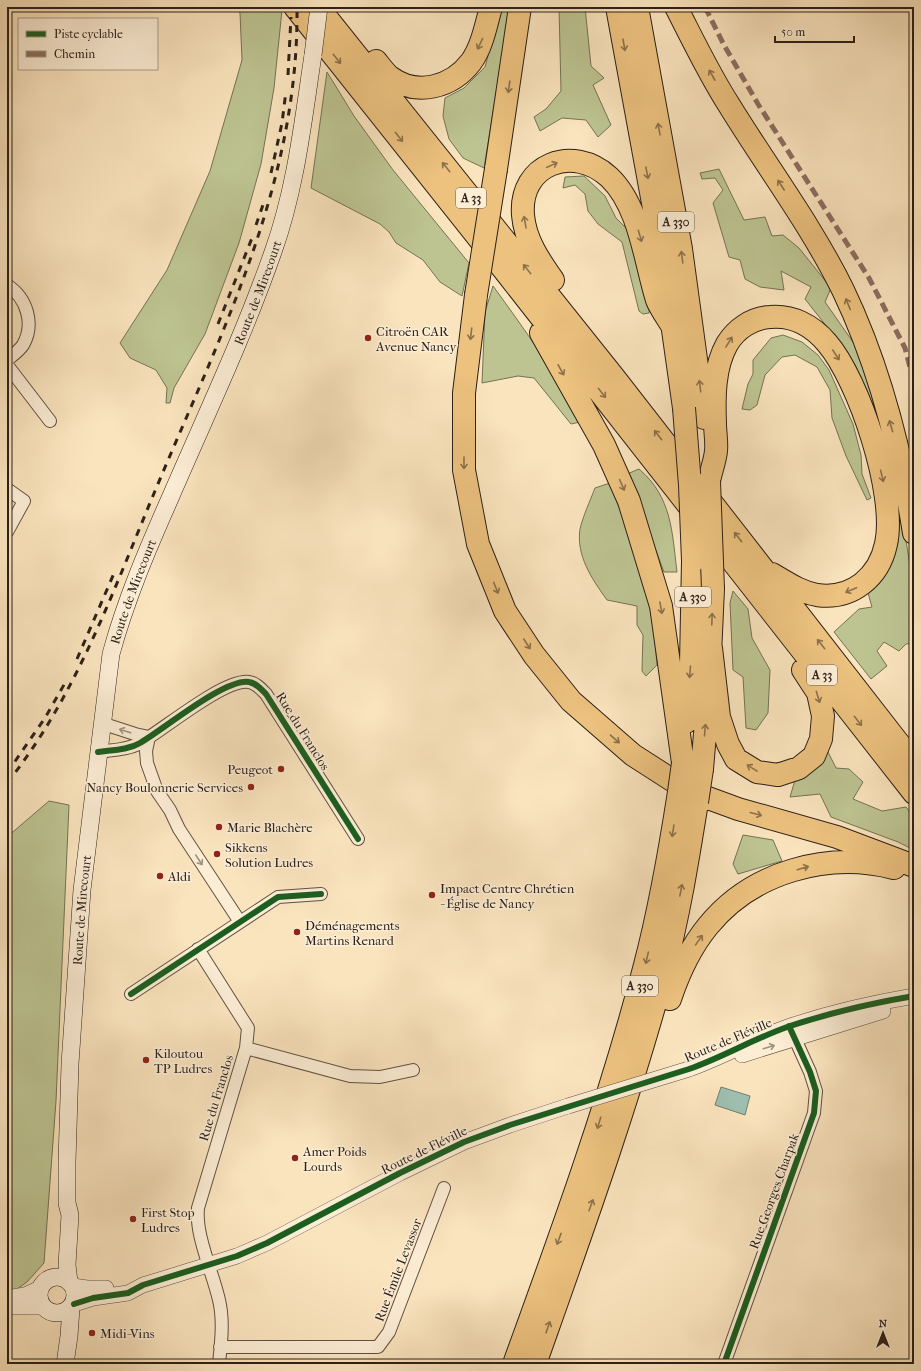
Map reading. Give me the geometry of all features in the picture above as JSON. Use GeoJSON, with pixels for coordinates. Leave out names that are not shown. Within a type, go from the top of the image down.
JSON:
{"type":"FeatureCollection","features":[{"type":"Feature","properties":{"kind":"highway","name":"A 33"},"geometry":{"type":"LineString","coordinates":[[295,7],[508,274],[914,793]]}},
{"type":"Feature","properties":{"kind":"highway"},"geometry":{"type":"LineString","coordinates":[[322,11],[352,35],[390,77],[411,88],[434,87],[456,78],[472,61],[482,40],[491,7]]}},
{"type":"Feature","properties":{"kind":"highway"},"geometry":{"type":"LineString","coordinates":[[520,7],[476,295],[464,393],[464,470],[478,544],[505,611],[534,655],[571,701],[633,755],[689,791],[738,809],[838,837],[914,866]]}},
{"type":"Feature","properties":{"kind":"highway","name":"A 330"},"geometry":{"type":"LineString","coordinates":[[617,7],[662,252],[684,408],[690,485],[693,561],[691,664],[692,766]]}},
{"type":"Feature","properties":{"kind":"highway","name":"A 330"},"geometry":{"type":"LineString","coordinates":[[535,1364],[621,1119],[665,969],[692,766],[711,648],[713,589],[709,481],[711,444],[681,249],[637,7]]}},
{"type":"Feature","properties":{"kind":"highway"},"geometry":{"type":"LineString","coordinates":[[676,7],[728,104],[803,218],[843,291],[874,365],[906,480],[914,532]]}},
{"type":"Feature","properties":{"kind":"highway","name":"A 33"},"geometry":{"type":"LineString","coordinates":[[322,11],[613,376],[914,763]]}},
{"type":"Feature","properties":{"kind":"highway"},"geometry":{"type":"LineString","coordinates":[[613,376],[595,342],[538,259],[529,240],[523,214],[526,192],[530,183],[542,170],[552,164],[574,160],[594,166],[610,178],[631,211],[658,302],[674,329]]}},
{"type":"Feature","properties":{"kind":"highway"},"geometry":{"type":"LineString","coordinates":[[508,274],[604,445],[629,501],[661,606],[692,766]]}},
{"type":"Feature","properties":{"kind":"highway"},"geometry":{"type":"LineString","coordinates":[[711,444],[715,413],[716,378],[722,354],[730,340],[739,330],[748,323],[757,319],[788,317],[811,328],[826,341],[841,363],[859,400],[877,457],[888,511],[886,544],[881,560],[870,578],[856,589],[846,593],[817,595],[800,590],[762,568]]}},
{"type":"Feature","properties":{"kind":"highway"},"geometry":{"type":"LineString","coordinates":[[711,648],[719,717],[728,744],[736,759],[757,772],[778,774],[799,768],[814,756],[822,739],[823,716],[818,693],[731,558]]}},
{"type":"Feature","properties":{"kind":"highway","name":"A 330"},"geometry":{"type":"LineString","coordinates":[[514,1364],[592,1148],[627,1031],[688,797]]}},
{"type":"Feature","properties":{"kind":"highway"},"geometry":{"type":"LineString","coordinates":[[634,1075],[653,1047],[680,970],[690,953],[708,926],[741,897],[768,880],[788,872],[834,861],[880,865],[914,875]]}},
{"type":"Feature","properties":{"kind":"main road","name":"Route de Mirecourt"},"geometry":{"type":"LineString","coordinates":[[44,1284],[55,1263],[67,1203],[67,1127],[81,898],[101,723],[111,654],[119,623],[137,574],[247,318],[279,232],[296,166],[313,55],[322,11]]}},
{"type":"Feature","properties":{"kind":"main road","name":"Route de Mirecourt"},"geometry":{"type":"LineString","coordinates":[[67,1203],[70,1215],[67,1265],[71,1284]]}},
{"type":"Feature","properties":{"kind":"main road"},"geometry":{"type":"LineString","coordinates":[[58,1364],[60,1337],[47,1310],[40,1301],[44,1284],[63,1278],[71,1284],[75,1298],[72,1306],[70,1336],[65,1364]]}},
{"type":"Feature","properties":{"kind":"main road"},"geometry":{"type":"LineString","coordinates":[[47,1310],[65,1312],[72,1306]]}},
{"type":"Feature","properties":{"kind":"street"},"geometry":{"type":"LineString","coordinates":[[7,285],[13,289],[24,302],[28,320],[28,330],[23,344],[7,360]]}},
{"type":"Feature","properties":{"kind":"street"},"geometry":{"type":"LineString","coordinates":[[7,365],[50,421]]}},
{"type":"Feature","properties":{"kind":"street"},"geometry":{"type":"LineString","coordinates":[[7,489],[24,501],[7,532]]}},
{"type":"Feature","properties":{"kind":"street","name":"Rue du Franclos"},"geometry":{"type":"LineString","coordinates":[[98,752],[131,747],[140,743],[236,682],[254,684],[266,694],[358,839]]}},
{"type":"Feature","properties":{"kind":"street"},"geometry":{"type":"LineString","coordinates":[[101,723],[135,734],[149,736],[146,751],[150,775],[157,790],[170,810],[178,829],[240,922]]}},
{"type":"Feature","properties":{"kind":"street"},"geometry":{"type":"LineString","coordinates":[[131,994],[278,897],[321,894]]}},
{"type":"Feature","properties":{"kind":"street","name":"Rue du Franclos"},"geometry":{"type":"LineString","coordinates":[[198,949],[248,1028],[246,1048],[198,1208],[197,1220],[221,1308],[219,1364]]}},
{"type":"Feature","properties":{"kind":"street"},"geometry":{"type":"LineString","coordinates":[[792,1032],[859,1007],[914,996]]}},
{"type":"Feature","properties":{"kind":"street"},"geometry":{"type":"LineString","coordinates":[[792,1032],[914,1000]]}},
{"type":"Feature","properties":{"kind":"street","name":"Route de Fléville"},"geometry":{"type":"LineString","coordinates":[[72,1306],[93,1298],[128,1293],[143,1285],[210,1266],[267,1243],[400,1173],[458,1145],[510,1124],[689,1069],[704,1064],[736,1048],[792,1032]]}},
{"type":"Feature","properties":{"kind":"street","name":"Rue Georges Charpak"},"geometry":{"type":"LineString","coordinates":[[724,1364],[814,1113],[816,1091],[810,1072],[792,1032]]}},
{"type":"Feature","properties":{"kind":"street"},"geometry":{"type":"LineString","coordinates":[[246,1048],[350,1076],[380,1077],[413,1070]]}},
{"type":"Feature","properties":{"kind":"street","name":"Rue Émile Levassor"},"geometry":{"type":"LineString","coordinates":[[220,1347],[378,1347],[389,1332],[444,1188]]}},
{"type":"Feature","properties":{"kind":"street"},"geometry":{"type":"LineString","coordinates":[[7,1298],[25,1295],[44,1284]]}},
{"type":"Feature","properties":{"kind":"street","name":"Route de Fléville"},"geometry":{"type":"LineString","coordinates":[[71,1284],[93,1288],[143,1285]]}},
{"type":"Feature","properties":{"kind":"street"},"geometry":{"type":"LineString","coordinates":[[7,1307],[47,1310]]}},
{"type":"Feature","properties":{"kind":"green space"},"geometry":{"type":"Polygon","coordinates":[[[236,7],[279,7],[282,10],[274,88],[261,164],[239,243],[205,334],[174,388],[170,403],[166,403],[167,388],[156,370],[130,358],[120,343],[167,270],[210,171],[242,60],[240,13],[236,7]]]}},
{"type":"Feature","properties":{"kind":"green space"},"geometry":{"type":"Polygon","coordinates":[[[501,7],[510,7],[484,168],[463,158],[449,139],[443,116],[445,98],[464,88],[485,67],[501,7]]]}},
{"type":"Feature","properties":{"kind":"green space"},"geometry":{"type":"Polygon","coordinates":[[[559,7],[585,7],[591,66],[604,78],[593,85],[611,125],[598,137],[586,120],[562,118],[540,131],[534,117],[546,109],[561,91],[559,7]]]}},
{"type":"Feature","properties":{"kind":"green space"},"geometry":{"type":"Polygon","coordinates":[[[327,72],[354,116],[393,170],[469,263],[462,296],[440,282],[423,260],[396,243],[389,232],[380,224],[311,188],[327,72]]]}},
{"type":"Feature","properties":{"kind":"green space"},"geometry":{"type":"Polygon","coordinates":[[[719,169],[744,220],[765,217],[772,236],[783,235],[799,248],[831,288],[825,302],[855,345],[877,391],[901,508],[914,592],[914,643],[906,644],[899,651],[884,642],[877,651],[887,666],[871,679],[834,632],[859,609],[872,607],[868,593],[890,562],[846,351],[805,299],[811,287],[781,271],[784,290],[760,287],[745,279],[740,260],[729,257],[713,203],[723,190],[715,178],[702,179],[700,173],[719,169]]]}},
{"type":"Feature","properties":{"kind":"green space"},"geometry":{"type":"Polygon","coordinates":[[[584,176],[605,196],[616,218],[629,231],[650,301],[649,313],[643,314],[639,311],[622,242],[598,224],[588,211],[585,194],[575,185],[563,188],[565,177],[584,176]]]}},
{"type":"Feature","properties":{"kind":"green space"},"geometry":{"type":"Polygon","coordinates":[[[493,286],[528,335],[561,386],[580,422],[571,424],[534,378],[518,376],[482,383],[485,312],[493,286]]]}},
{"type":"Feature","properties":{"kind":"green space"},"geometry":{"type":"Polygon","coordinates":[[[783,335],[802,342],[818,355],[829,370],[853,424],[861,455],[862,474],[871,498],[867,500],[846,456],[832,418],[830,390],[817,367],[795,355],[782,357],[765,375],[757,405],[750,410],[742,409],[748,384],[753,374],[753,360],[771,338],[783,335]]]}},
{"type":"Feature","properties":{"kind":"green space"},"geometry":{"type":"Polygon","coordinates":[[[639,469],[650,480],[664,503],[674,543],[677,572],[664,572],[627,474],[639,469]]]}},
{"type":"Feature","properties":{"kind":"green space"},"geometry":{"type":"Polygon","coordinates":[[[610,483],[633,545],[653,615],[657,665],[646,676],[642,671],[643,635],[637,625],[637,606],[607,600],[586,567],[580,549],[580,529],[595,488],[610,483]]]}},
{"type":"Feature","properties":{"kind":"green space"},"geometry":{"type":"Polygon","coordinates":[[[733,591],[748,609],[752,638],[770,670],[768,713],[756,730],[746,728],[743,677],[733,670],[730,603],[733,591]]]}},
{"type":"Feature","properties":{"kind":"green space"},"geometry":{"type":"Polygon","coordinates":[[[828,752],[836,768],[849,769],[863,782],[853,799],[882,811],[906,807],[914,818],[914,850],[898,842],[831,817],[820,794],[790,797],[795,780],[817,759],[828,752]]]}},
{"type":"Feature","properties":{"kind":"green space"},"geometry":{"type":"Polygon","coordinates":[[[49,801],[69,805],[56,1101],[44,1263],[27,1282],[14,1291],[7,1289],[7,837],[49,801]]]}},
{"type":"Feature","properties":{"kind":"green space"},"geometry":{"type":"Polygon","coordinates":[[[743,835],[773,840],[782,861],[738,874],[733,864],[743,835]]]}},
{"type":"Feature","properties":{"kind":"shaded area"},"geometry":{"type":"Polygon","coordinates":[[[721,1087],[750,1096],[745,1115],[715,1105],[721,1087]]]}},
{"type":"Feature","properties":{"kind":"railway"},"geometry":{"type":"LineString","coordinates":[[7,783],[31,750],[53,715],[91,642],[108,605],[205,373],[252,256],[270,196],[285,135],[294,72],[297,7]]}},
{"type":"Feature","properties":{"kind":"railway"},"geometry":{"type":"LineString","coordinates":[[288,75],[291,17]]}},
{"type":"Feature","properties":{"kind":"railway"},"geometry":{"type":"LineString","coordinates":[[271,173],[282,123],[286,91]]}},
{"type":"Feature","properties":{"kind":"railway"},"geometry":{"type":"LineString","coordinates":[[256,225],[265,199]]}},
{"type":"Feature","properties":{"kind":"railway"},"geometry":{"type":"LineString","coordinates":[[218,324],[252,238]]}},
{"type":"Feature","properties":{"kind":"railway"},"geometry":{"type":"LineString","coordinates":[[77,659],[115,571]]}},
{"type":"Feature","properties":{"kind":"railway"},"geometry":{"type":"LineString","coordinates":[[7,773],[45,718],[65,683]]}},
{"type":"Feature","properties":{"kind":"marked path"},"geometry":{"type":"LineString","coordinates":[[705,7],[724,45],[758,104],[869,278],[905,348],[914,383]]}},
{"type":"Feature","properties":{"kind":"cycle path"},"geometry":{"type":"LineString","coordinates":[[98,752],[130,747],[140,743],[210,696],[238,683],[252,683],[258,686],[266,694],[358,839]]}},
{"type":"Feature","properties":{"kind":"cycle path"},"geometry":{"type":"LineString","coordinates":[[131,994],[278,897],[321,894]]}},
{"type":"Feature","properties":{"kind":"cycle path"},"geometry":{"type":"LineString","coordinates":[[74,1304],[93,1298],[128,1293],[143,1285],[237,1256],[267,1243],[400,1173],[464,1142],[510,1125],[689,1069],[790,1026],[851,1009],[914,996]]}},
{"type":"Feature","properties":{"kind":"cycle path"},"geometry":{"type":"LineString","coordinates":[[724,1364],[814,1113],[816,1091],[810,1072],[789,1026]]}},
{"type":"Feature","properties":{"kind":"place","name":"Citroën CAR Avenue Nancy"},"geometry":{"type":"Point","coordinates":[368,338]}},
{"type":"Feature","properties":{"kind":"place","name":"Peugeot"},"geometry":{"type":"Point","coordinates":[281,769]}},
{"type":"Feature","properties":{"kind":"place","name":"Nancy Boulonnerie Services"},"geometry":{"type":"Point","coordinates":[251,787]}},
{"type":"Feature","properties":{"kind":"place","name":"Marie Blachère"},"geometry":{"type":"Point","coordinates":[219,827]}},
{"type":"Feature","properties":{"kind":"place","name":"Sikkens Solution Ludres"},"geometry":{"type":"Point","coordinates":[217,854]}},
{"type":"Feature","properties":{"kind":"place","name":"Aldi"},"geometry":{"type":"Point","coordinates":[160,876]}},
{"type":"Feature","properties":{"kind":"place","name":"Impact Centre Chrétien - Église de Nancy"},"geometry":{"type":"Point","coordinates":[432,895]}},
{"type":"Feature","properties":{"kind":"place","name":"Déménagements Martins Renard"},"geometry":{"type":"Point","coordinates":[297,932]}},
{"type":"Feature","properties":{"kind":"place","name":"Kiloutou TP Ludres"},"geometry":{"type":"Point","coordinates":[146,1060]}},
{"type":"Feature","properties":{"kind":"place","name":"Amer Poids Lourds"},"geometry":{"type":"Point","coordinates":[295,1158]}},
{"type":"Feature","properties":{"kind":"place","name":"First Stop Ludres"},"geometry":{"type":"Point","coordinates":[133,1219]}},
{"type":"Feature","properties":{"kind":"place","name":"Midi-Vins"},"geometry":{"type":"Point","coordinates":[92,1333]}}]}
